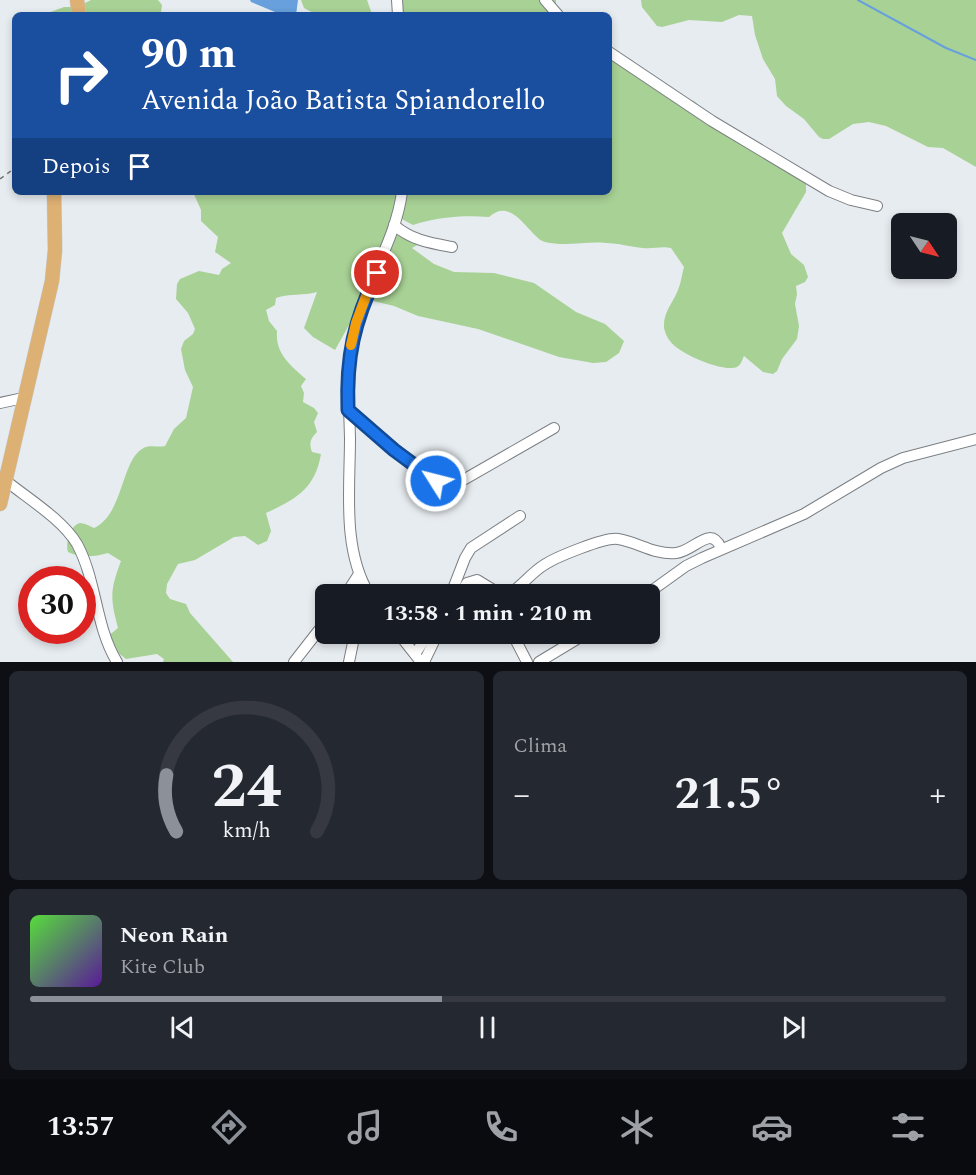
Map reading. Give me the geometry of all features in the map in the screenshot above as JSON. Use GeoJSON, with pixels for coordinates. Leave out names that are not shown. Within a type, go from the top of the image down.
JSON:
{"type":"FeatureCollection","features":[{"type":"Feature","properties":{"kind":"main road"},"geometry":{"type":"LineString","coordinates":[[0,504],[52,281],[55,250],[54,195]]}},
{"type":"Feature","properties":{"kind":"street"},"geometry":{"type":"LineString","coordinates":[[545,0],[555,12]]}},
{"type":"Feature","properties":{"kind":"street"},"geometry":{"type":"LineString","coordinates":[[612,54],[712,121],[829,191],[851,200],[877,206]]}},
{"type":"Feature","properties":{"kind":"street"},"geometry":{"type":"LineString","coordinates":[[363,584],[354,553],[349,510],[349,364],[356,323],[394,225],[401,195]]}},
{"type":"Feature","properties":{"kind":"street"},"geometry":{"type":"LineString","coordinates":[[394,225],[415,239],[452,247]]}},
{"type":"Feature","properties":{"kind":"street"},"geometry":{"type":"LineString","coordinates":[[0,403],[23,398]]}},
{"type":"Feature","properties":{"kind":"street"},"geometry":{"type":"LineString","coordinates":[[348,410],[424,473],[436,481],[450,485],[469,478],[554,428]]}},
{"type":"Feature","properties":{"kind":"street"},"geometry":{"type":"LineString","coordinates":[[660,585],[686,566],[721,548],[804,514],[881,468],[903,458],[976,439]]}},
{"type":"Feature","properties":{"kind":"street"},"geometry":{"type":"LineString","coordinates":[[5,480],[58,523],[76,543],[87,567],[103,634],[117,662]]}},
{"type":"Feature","properties":{"kind":"street"},"geometry":{"type":"LineString","coordinates":[[455,584],[471,548],[520,516]]}},
{"type":"Feature","properties":{"kind":"street"},"geometry":{"type":"LineString","coordinates":[[521,584],[546,563],[609,539],[624,540],[648,549],[679,553],[713,537],[721,548]]}},
{"type":"Feature","properties":{"kind":"street"},"geometry":{"type":"LineString","coordinates":[[352,584],[359,574]]}},
{"type":"Feature","properties":{"kind":"street"},"geometry":{"type":"LineString","coordinates":[[467,584],[477,580],[484,584]]}},
{"type":"Feature","properties":{"kind":"street"},"geometry":{"type":"LineString","coordinates":[[294,662],[315,635]]}},
{"type":"Feature","properties":{"kind":"street"},"geometry":{"type":"LineString","coordinates":[[349,662],[353,644]]}},
{"type":"Feature","properties":{"kind":"street"},"geometry":{"type":"LineString","coordinates":[[407,644],[420,659]]}},
{"type":"Feature","properties":{"kind":"street"},"geometry":{"type":"LineString","coordinates":[[420,659],[425,644]]}},
{"type":"Feature","properties":{"kind":"street"},"geometry":{"type":"LineString","coordinates":[[420,659],[430,644]]}},
{"type":"Feature","properties":{"kind":"street"},"geometry":{"type":"LineString","coordinates":[[518,644],[527,662]]}},
{"type":"Feature","properties":{"kind":"street"},"geometry":{"type":"LineString","coordinates":[[539,662],[569,644]]}},
{"type":"Feature","properties":{"kind":"green space"},"geometry":{"type":"Polygon","coordinates":[[[91,0],[158,0],[162,5],[161,12],[50,12],[64,7],[77,7],[91,0]]]}},
{"type":"Feature","properties":{"kind":"green space"},"geometry":{"type":"Polygon","coordinates":[[[301,0],[367,0],[371,12],[311,12],[304,8],[301,0]]]}},
{"type":"Feature","properties":{"kind":"green space"},"geometry":{"type":"Polygon","coordinates":[[[399,0],[556,0],[556,12],[401,12],[399,0]]]}},
{"type":"Feature","properties":{"kind":"green space"},"geometry":{"type":"Polygon","coordinates":[[[641,0],[976,0],[976,167],[943,148],[928,147],[886,126],[869,122],[853,124],[829,139],[823,139],[777,96],[775,79],[763,59],[755,35],[752,16],[739,15],[722,22],[689,20],[662,27],[657,26],[642,7],[641,0]]]}},
{"type":"Feature","properties":{"kind":"green space"},"geometry":{"type":"Polygon","coordinates":[[[612,50],[632,60],[664,92],[694,101],[713,118],[806,180],[806,192],[782,233],[791,254],[804,265],[808,277],[805,282],[796,286],[795,304],[799,326],[797,339],[782,359],[777,371],[773,374],[763,372],[744,356],[737,367],[722,367],[701,361],[682,351],[667,337],[664,328],[665,317],[676,295],[684,267],[671,248],[545,242],[513,214],[506,211],[489,217],[451,217],[413,225],[400,218],[400,224],[415,236],[430,236],[412,248],[434,264],[454,272],[494,273],[534,283],[576,312],[605,324],[624,341],[619,353],[606,362],[593,363],[559,357],[478,329],[418,316],[394,306],[369,300],[358,309],[335,350],[313,337],[304,328],[317,292],[276,298],[275,305],[266,310],[269,321],[277,331],[278,346],[294,369],[306,379],[301,386],[304,393],[303,402],[318,413],[314,422],[317,432],[310,444],[312,452],[321,454],[314,476],[295,497],[266,513],[271,531],[267,541],[258,545],[245,536],[234,537],[195,560],[178,564],[167,584],[166,593],[170,599],[186,604],[190,613],[233,662],[163,662],[164,659],[157,654],[126,659],[112,648],[107,637],[118,628],[112,594],[121,561],[108,553],[88,556],[68,552],[68,540],[76,524],[82,523],[94,528],[104,521],[111,512],[135,456],[142,449],[151,446],[165,446],[174,429],[186,418],[193,387],[185,370],[181,349],[184,341],[193,334],[195,329],[188,313],[176,299],[177,284],[180,279],[199,271],[219,275],[222,269],[231,263],[215,252],[218,237],[201,221],[201,210],[194,195],[612,195],[612,50]]]}},
{"type":"Feature","properties":{"kind":"water"},"geometry":{"type":"Polygon","coordinates":[[[250,0],[298,0],[296,12],[275,12],[250,0]]]}},
{"type":"Feature","properties":{"kind":"waterway"},"geometry":{"type":"LineString","coordinates":[[858,0],[946,48],[976,60]]}},
{"type":"Feature","properties":{"kind":"slow traffic"},"geometry":{"type":"LineString","coordinates":[[351,345],[366,296]]}},
{"type":"Feature","properties":{"kind":"route"},"geometry":{"type":"LineString","coordinates":[[377,273],[363,304],[351,342],[347,386],[348,410],[394,450],[436,481]]}}]}
